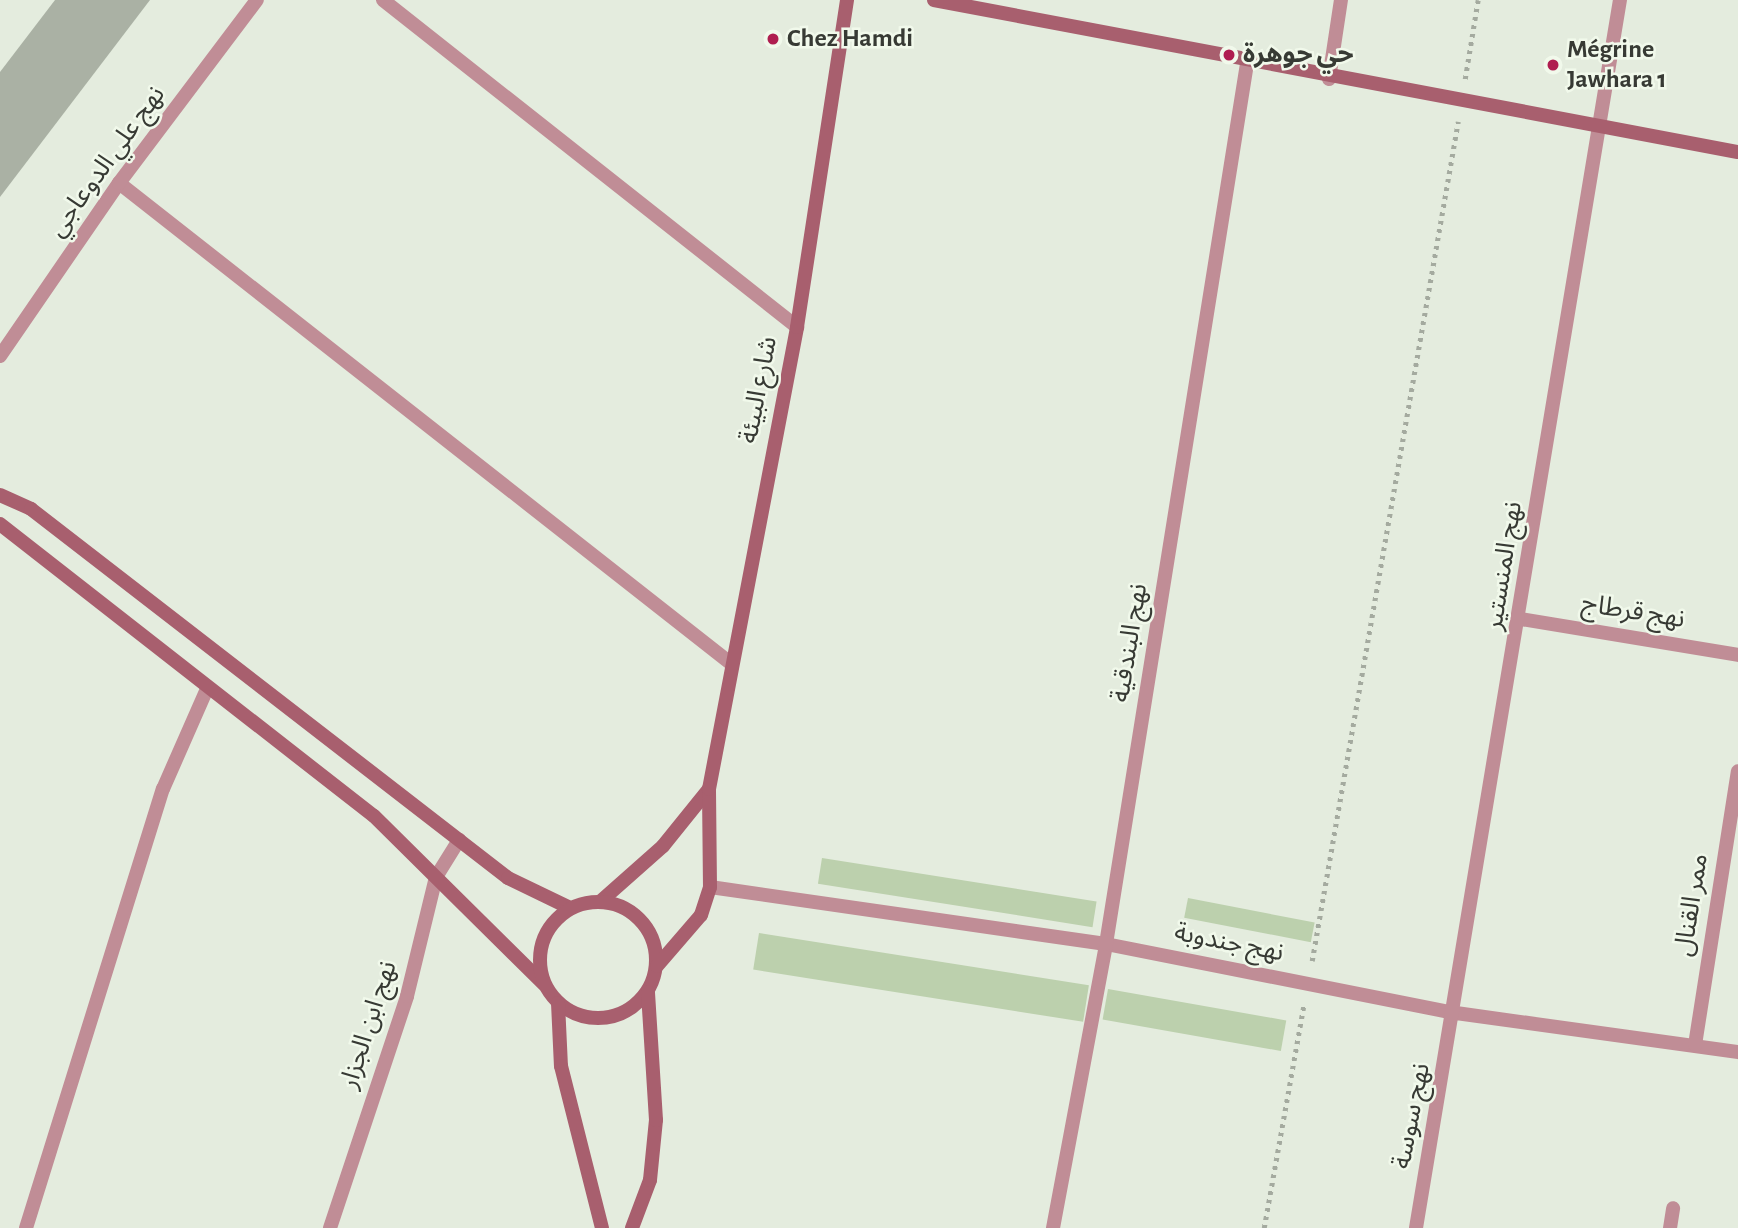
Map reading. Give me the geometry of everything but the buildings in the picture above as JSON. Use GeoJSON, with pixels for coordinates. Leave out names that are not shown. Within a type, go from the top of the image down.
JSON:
{"type":"FeatureCollection","features":[{"type":"Feature","properties":{"kind":"street","name":"نهج علي الدوعاجي"},"geometry":{"type":"LineString","coordinates":[[0,356],[119,183],[257,0]]}},
{"type":"Feature","properties":{"kind":"street"},"geometry":{"type":"LineString","coordinates":[[383,0],[797,327]]}},
{"type":"Feature","properties":{"kind":"street","name":"شارع البيئة"},"geometry":{"type":"LineString","coordinates":[[710,887],[709,789],[729,662],[797,327],[847,0]]}},
{"type":"Feature","properties":{"kind":"street"},"geometry":{"type":"LineString","coordinates":[[934,0],[1247,64],[1738,152]]}},
{"type":"Feature","properties":{"kind":"street"},"geometry":{"type":"LineString","coordinates":[[1329,79],[1341,0]]}},
{"type":"Feature","properties":{"kind":"street","name":"نهج المنستير"},"geometry":{"type":"LineString","coordinates":[[1456,1013],[1620,0]]}},
{"type":"Feature","properties":{"kind":"street","name":"نهج البندقية"},"geometry":{"type":"LineString","coordinates":[[1053,1228],[1106,944],[1247,64]]}},
{"type":"Feature","properties":{"kind":"street"},"geometry":{"type":"LineString","coordinates":[[119,183],[729,662]]}},
{"type":"Feature","properties":{"kind":"street"},"geometry":{"type":"LineString","coordinates":[[0,495],[31,509],[508,878],[568,907],[601,901],[628,909],[645,924],[657,966]]}},
{"type":"Feature","properties":{"kind":"street"},"geometry":{"type":"LineString","coordinates":[[0,524],[207,689],[374,816],[545,985],[558,1003],[580,1016],[606,1018],[630,1010],[648,992]]}},
{"type":"Feature","properties":{"kind":"street","name":"نهج قرطاج"},"geometry":{"type":"LineString","coordinates":[[1521,618],[1738,655]]}},
{"type":"Feature","properties":{"kind":"street"},"geometry":{"type":"LineString","coordinates":[[26,1228],[163,789],[207,689]]}},
{"type":"Feature","properties":{"kind":"street","name":"ممر القنال"},"geometry":{"type":"LineString","coordinates":[[1695,1045],[1738,771]]}},
{"type":"Feature","properties":{"kind":"street"},"geometry":{"type":"LineString","coordinates":[[601,901],[663,846],[709,789]]}},
{"type":"Feature","properties":{"kind":"street","name":"نهج ابن الجزار"},"geometry":{"type":"LineString","coordinates":[[330,1228],[407,996],[436,877],[459,841]]}},
{"type":"Feature","properties":{"kind":"street"},"geometry":{"type":"LineString","coordinates":[[632,1228],[650,1180],[656,1120],[648,992],[657,966],[701,915],[710,887]]}},
{"type":"Feature","properties":{"kind":"street","name":"نهج جندوبة"},"geometry":{"type":"LineString","coordinates":[[710,887],[1106,944],[1456,1013],[1738,1052]]}},
{"type":"Feature","properties":{"kind":"street"},"geometry":{"type":"LineString","coordinates":[[545,985],[540,952],[568,907]]}},
{"type":"Feature","properties":{"kind":"street"},"geometry":{"type":"LineString","coordinates":[[558,1003],[561,1066],[602,1228]]}},
{"type":"Feature","properties":{"kind":"street","name":"نهج سوسة"},"geometry":{"type":"LineString","coordinates":[[1416,1228],[1456,1013]]}},
{"type":"Feature","properties":{"kind":"street"},"geometry":{"type":"LineString","coordinates":[[1670,1228],[1673,1208]]}},
{"type":"Feature","properties":{"kind":"path"},"geometry":{"type":"LineString","coordinates":[[1264,1228],[1478,0]]}},
{"type":"Feature","properties":{"kind":"green space"},"geometry":{"type":"Polygon","coordinates":[[[822,858],[1097,901],[1093,927],[818,884],[822,858]]]}},
{"type":"Feature","properties":{"kind":"green space"},"geometry":{"type":"Polygon","coordinates":[[[1188,898],[1315,923],[1311,942],[1184,918],[1188,898]]]}},
{"type":"Feature","properties":{"kind":"green space"},"geometry":{"type":"Polygon","coordinates":[[[759,933],[1089,985],[1083,1022],[753,970],[759,933]]]}},
{"type":"Feature","properties":{"kind":"green space"},"geometry":{"type":"Polygon","coordinates":[[[1108,989],[1286,1020],[1281,1051],[1103,1020],[1108,989]]]}},
{"type":"Feature","properties":{"kind":"place","name":"Chez Hamdi"},"geometry":{"type":"Point","coordinates":[773,39]}},
{"type":"Feature","properties":{"kind":"place","name":"حي جوهرة"},"geometry":{"type":"Point","coordinates":[1229,55]}},
{"type":"Feature","properties":{"kind":"place","name":"Mégrine Jawhara 1"},"geometry":{"type":"Point","coordinates":[1553,65]}}]}
